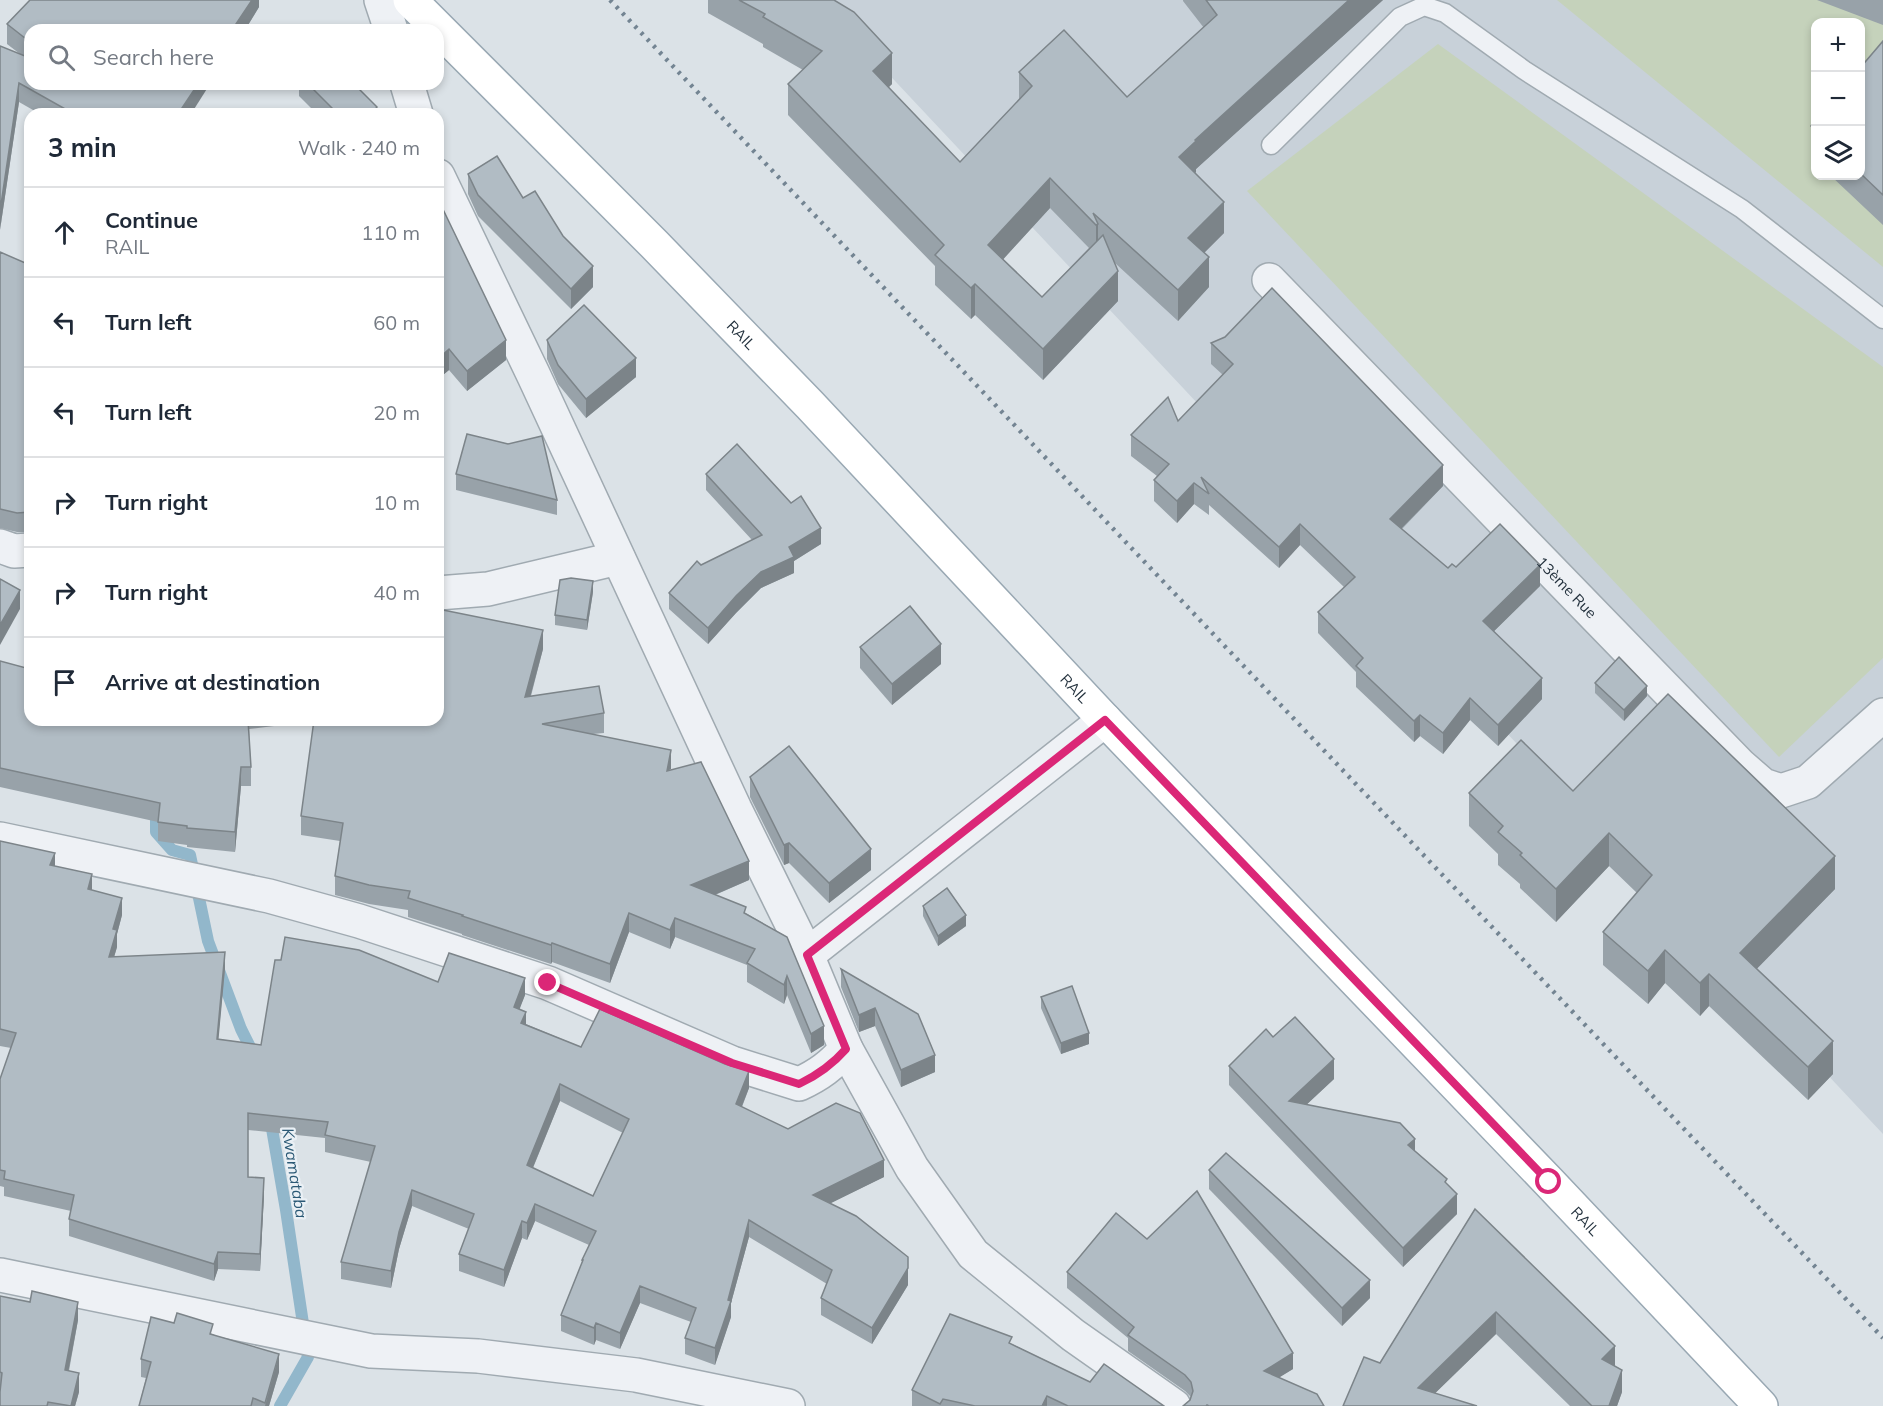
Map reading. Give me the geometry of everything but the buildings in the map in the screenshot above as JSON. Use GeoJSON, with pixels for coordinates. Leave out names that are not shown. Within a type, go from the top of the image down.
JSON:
{"type":"FeatureCollection","features":[{"type":"Feature","properties":{"kind":"main road","name":"RAIL"},"geometry":{"type":"LineString","coordinates":[[410,0],[434,24]]}},
{"type":"Feature","properties":{"kind":"main road","name":"RAIL"},"geometry":{"type":"LineString","coordinates":[[444,34],[654,244],[810,405],[1105,720],[1761,1406]]}},
{"type":"Feature","properties":{"kind":"street"},"geometry":{"type":"LineString","coordinates":[[381,0],[389,24]]}},
{"type":"Feature","properties":{"kind":"street"},"geometry":{"type":"LineString","coordinates":[[409,90],[414,108]]}},
{"type":"Feature","properties":{"kind":"street"},"geometry":{"type":"LineString","coordinates":[[444,188],[529,365],[735,809],[807,955],[846,1049],[912,1168],[973,1254],[1073,1335],[1174,1406]]}},
{"type":"Feature","properties":{"kind":"street","name":"13ème Rue"},"geometry":{"type":"LineString","coordinates":[[1269,280],[1723,748],[1763,785],[1780,791],[1808,782],[1883,715]]}},
{"type":"Feature","properties":{"kind":"street"},"geometry":{"type":"LineString","coordinates":[[0,546],[14,552],[24,551]]}},
{"type":"Feature","properties":{"kind":"street"},"geometry":{"type":"LineString","coordinates":[[444,593],[489,589],[618,558]]}},
{"type":"Feature","properties":{"kind":"street"},"geometry":{"type":"LineString","coordinates":[[807,955],[1105,720]]}},
{"type":"Feature","properties":{"kind":"street"},"geometry":{"type":"LineString","coordinates":[[0,839],[269,896],[359,921],[548,983],[732,1063],[799,1084],[816,1076],[846,1049]]}},
{"type":"Feature","properties":{"kind":"street"},"geometry":{"type":"LineString","coordinates":[[0,1275],[371,1351],[478,1356],[636,1375],[788,1406]]}},
{"type":"Feature","properties":{"kind":"lane"},"geometry":{"type":"LineString","coordinates":[[1271,146],[1400,16],[1424,6],[1445,13],[1524,70],[1742,209],[1883,319]]}},
{"type":"Feature","properties":{"kind":"shaded area"},"geometry":{"type":"Polygon","coordinates":[[[819,0],[1883,0],[1883,1134],[819,0]]]}},
{"type":"Feature","properties":{"kind":"green space"},"geometry":{"type":"Polygon","coordinates":[[[1557,0],[1883,0],[1883,267],[1557,0]]]}},
{"type":"Feature","properties":{"kind":"green space"},"geometry":{"type":"Polygon","coordinates":[[[1438,44],[1883,367],[1883,658],[1779,757],[1247,191],[1438,44]]]}},
{"type":"Feature","properties":{"kind":"waterway","name":"Kwamataba"},"geometry":{"type":"LineString","coordinates":[[156,805],[156,832],[172,850],[190,855],[208,941],[241,1029],[255,1057]]}},
{"type":"Feature","properties":{"kind":"waterway","name":"Kwamataba"},"geometry":{"type":"LineString","coordinates":[[270,1117],[308,1357],[280,1406]]}},
{"type":"Feature","properties":{"kind":"railway"},"geometry":{"type":"LineString","coordinates":[[610,0],[1883,1338]]}},
{"type":"Feature","properties":{"kind":"route"},"geometry":{"type":"LineString","coordinates":[[548,983],[732,1063],[799,1084],[816,1076],[846,1049],[807,955],[1105,720],[1549,1182]]}}]}
